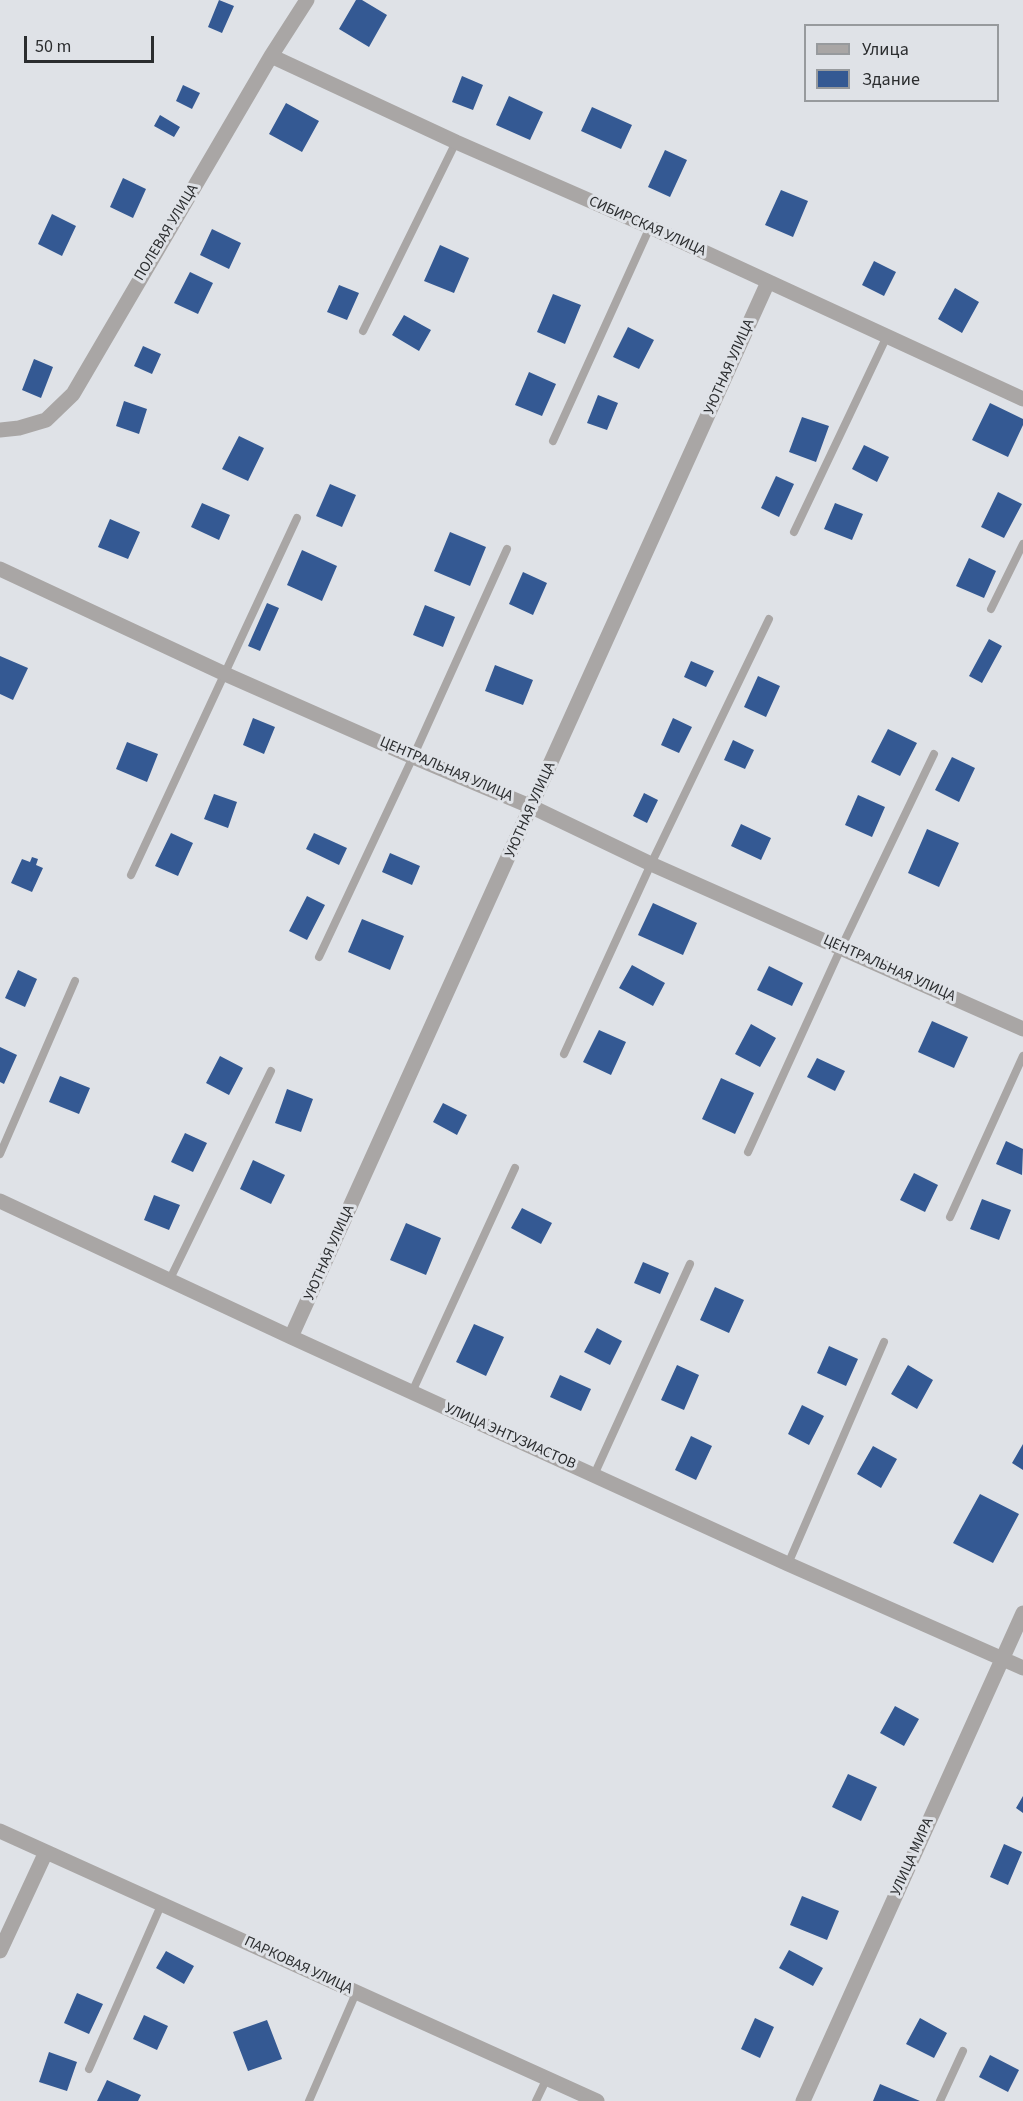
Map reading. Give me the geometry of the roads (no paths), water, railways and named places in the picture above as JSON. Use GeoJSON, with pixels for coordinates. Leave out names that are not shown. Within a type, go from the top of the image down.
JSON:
{"type":"FeatureCollection","features":[{"type":"Feature","properties":{"kind":"street","name":"ПОЛЕВАЯ УЛИЦА"},"geometry":{"type":"LineString","coordinates":[[0,430],[19,428],[46,420],[74,394],[271,56],[307,0]]}},
{"type":"Feature","properties":{"kind":"street","name":"СИБИРСКАЯ УЛИЦА"},"geometry":{"type":"LineString","coordinates":[[271,56],[1023,399]]}},
{"type":"Feature","properties":{"kind":"street","name":"УЮТНАЯ УЛИЦА"},"geometry":{"type":"LineString","coordinates":[[291,1337],[768,282]]}},
{"type":"Feature","properties":{"kind":"street","name":"ЦЕНТРАЛЬНАЯ УЛИЦА"},"geometry":{"type":"LineString","coordinates":[[0,569],[225,674],[532,807],[651,864],[1023,1029]]}},
{"type":"Feature","properties":{"kind":"street","name":"УЛИЦА ЭНТУЗИАСТОВ"},"geometry":{"type":"LineString","coordinates":[[0,1201],[169,1281],[788,1564],[1023,1668]]}},
{"type":"Feature","properties":{"kind":"street","name":"УЛИЦА МИРА"},"geometry":{"type":"LineString","coordinates":[[803,2101],[1023,1613]]}},
{"type":"Feature","properties":{"kind":"street","name":"ПАРКОВАЯ УЛИЦА"},"geometry":{"type":"LineString","coordinates":[[0,1831],[597,2101]]}},
{"type":"Feature","properties":{"kind":"street"},"geometry":{"type":"LineString","coordinates":[[0,1951],[46,1852]]}},
{"type":"Feature","properties":{"kind":"lane"},"geometry":{"type":"LineString","coordinates":[[363,331],[456,142]]}},
{"type":"Feature","properties":{"kind":"lane"},"geometry":{"type":"LineString","coordinates":[[553,441],[650,227]]}},
{"type":"Feature","properties":{"kind":"lane"},"geometry":{"type":"LineString","coordinates":[[794,532],[887,336]]}},
{"type":"Feature","properties":{"kind":"lane"},"geometry":{"type":"LineString","coordinates":[[131,875],[297,518]]}},
{"type":"Feature","properties":{"kind":"lane"},"geometry":{"type":"LineString","coordinates":[[991,609],[1023,544]]}},
{"type":"Feature","properties":{"kind":"lane"},"geometry":{"type":"LineString","coordinates":[[319,957],[507,549]]}},
{"type":"Feature","properties":{"kind":"lane"},"geometry":{"type":"LineString","coordinates":[[564,1054],[651,864],[770,619]]}},
{"type":"Feature","properties":{"kind":"lane"},"geometry":{"type":"LineString","coordinates":[[748,1152],[841,948],[934,754]]}},
{"type":"Feature","properties":{"kind":"lane"},"geometry":{"type":"LineString","coordinates":[[0,1154],[75,981]]}},
{"type":"Feature","properties":{"kind":"lane"},"geometry":{"type":"LineString","coordinates":[[950,1217],[1023,1056]]}},
{"type":"Feature","properties":{"kind":"lane"},"geometry":{"type":"LineString","coordinates":[[169,1281],[271,1071]]}},
{"type":"Feature","properties":{"kind":"lane"},"geometry":{"type":"LineString","coordinates":[[412,1392],[515,1168]]}},
{"type":"Feature","properties":{"kind":"lane"},"geometry":{"type":"LineString","coordinates":[[594,1475],[690,1264]]}},
{"type":"Feature","properties":{"kind":"lane"},"geometry":{"type":"LineString","coordinates":[[788,1564],[884,1342]]}},
{"type":"Feature","properties":{"kind":"lane"},"geometry":{"type":"LineString","coordinates":[[89,2069],[162,1904]]}},
{"type":"Feature","properties":{"kind":"lane"},"geometry":{"type":"LineString","coordinates":[[309,2101],[356,1993]]}},
{"type":"Feature","properties":{"kind":"lane"},"geometry":{"type":"LineString","coordinates":[[940,2101],[963,2051]]}},
{"type":"Feature","properties":{"kind":"lane"},"geometry":{"type":"LineString","coordinates":[[536,2101],[547,2078]]}}]}
